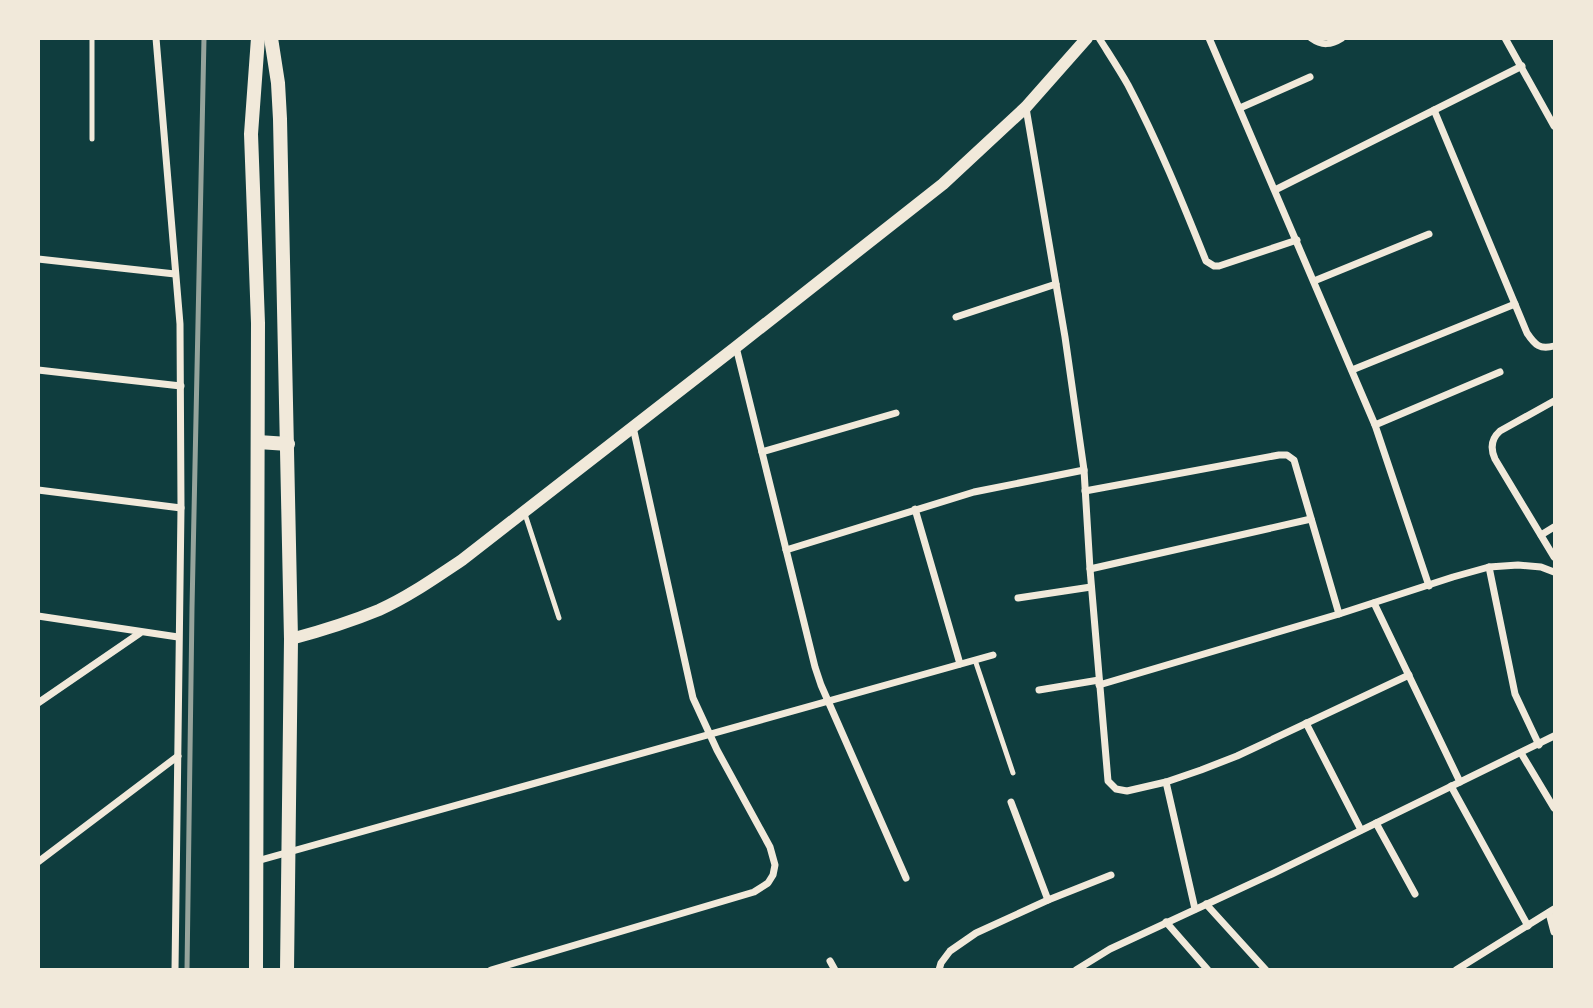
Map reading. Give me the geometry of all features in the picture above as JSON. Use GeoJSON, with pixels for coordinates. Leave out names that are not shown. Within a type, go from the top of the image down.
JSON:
{"type":"FeatureCollection","features":[{"type":"Feature","properties":{"kind":"main road"},"geometry":{"type":"LineString","coordinates":[[256,970],[258,323],[251,134],[258,38]]}},
{"type":"Feature","properties":{"kind":"main road"},"geometry":{"type":"LineString","coordinates":[[271,38],[280,119],[288,444],[291,639],[287,970]]}},
{"type":"Feature","properties":{"kind":"main road"},"geometry":{"type":"LineString","coordinates":[[258,442],[288,444]]}},
{"type":"Feature","properties":{"kind":"street"},"geometry":{"type":"LineString","coordinates":[[156,38],[180,324],[181,508],[175,970]]}},
{"type":"Feature","properties":{"kind":"street"},"geometry":{"type":"LineString","coordinates":[[291,639],[337,626],[381,609],[423,586],[462,559],[943,184],[1026,107],[1087,38]]}},
{"type":"Feature","properties":{"kind":"street"},"geometry":{"type":"LineString","coordinates":[[1100,38],[1126,83],[1171,174],[1206,261],[1219,266],[1297,240]]}},
{"type":"Feature","properties":{"kind":"street"},"geometry":{"type":"LineString","coordinates":[[1209,38],[1375,425],[1429,586]]}},
{"type":"Feature","properties":{"kind":"street"},"geometry":{"type":"LineString","coordinates":[[1311,38],[1323,44],[1337,42],[1342,38]]}},
{"type":"Feature","properties":{"kind":"street"},"geometry":{"type":"LineString","coordinates":[[1506,38],[1555,126]]}},
{"type":"Feature","properties":{"kind":"street"},"geometry":{"type":"LineString","coordinates":[[1275,190],[1522,65]]}},
{"type":"Feature","properties":{"kind":"street"},"geometry":{"type":"LineString","coordinates":[[1240,108],[1310,76]]}},
{"type":"Feature","properties":{"kind":"street"},"geometry":{"type":"LineString","coordinates":[[1026,107],[1084,470],[1106,770],[1111,786],[1127,791],[1166,782],[1237,756],[1409,675]]}},
{"type":"Feature","properties":{"kind":"street"},"geometry":{"type":"LineString","coordinates":[[1434,110],[1527,333],[1535,344],[1543,348],[1555,346]]}},
{"type":"Feature","properties":{"kind":"street"},"geometry":{"type":"LineString","coordinates":[[1314,281],[1429,234]]}},
{"type":"Feature","properties":{"kind":"street"},"geometry":{"type":"LineString","coordinates":[[38,259],[175,274]]}},
{"type":"Feature","properties":{"kind":"street"},"geometry":{"type":"LineString","coordinates":[[956,317],[1056,284]]}},
{"type":"Feature","properties":{"kind":"street"},"geometry":{"type":"LineString","coordinates":[[1352,370],[1515,304]]}},
{"type":"Feature","properties":{"kind":"street"},"geometry":{"type":"LineString","coordinates":[[736,348],[812,657],[828,701],[906,878]]}},
{"type":"Feature","properties":{"kind":"street"},"geometry":{"type":"LineString","coordinates":[[38,370],[181,386]]}},
{"type":"Feature","properties":{"kind":"street"},"geometry":{"type":"LineString","coordinates":[[1375,425],[1500,372]]}},
{"type":"Feature","properties":{"kind":"street"},"geometry":{"type":"LineString","coordinates":[[1555,401],[1500,431],[1492,441],[1492,453],[1555,557]]}},
{"type":"Feature","properties":{"kind":"street"},"geometry":{"type":"LineString","coordinates":[[762,452],[896,413]]}},
{"type":"Feature","properties":{"kind":"street"},"geometry":{"type":"LineString","coordinates":[[491,970],[754,892],[774,876],[775,865],[770,847],[709,734],[693,698],[633,427]]}},
{"type":"Feature","properties":{"kind":"street"},"geometry":{"type":"LineString","coordinates":[[1085,491],[1283,454],[1294,460],[1339,614]]}},
{"type":"Feature","properties":{"kind":"street"},"geometry":{"type":"LineString","coordinates":[[786,550],[974,492],[1084,470]]}},
{"type":"Feature","properties":{"kind":"street"},"geometry":{"type":"LineString","coordinates":[[38,491],[181,508]]}},
{"type":"Feature","properties":{"kind":"street"},"geometry":{"type":"LineString","coordinates":[[915,509],[960,664]]}},
{"type":"Feature","properties":{"kind":"street"},"geometry":{"type":"LineString","coordinates":[[1090,569],[1311,519]]}},
{"type":"Feature","properties":{"kind":"street"},"geometry":{"type":"LineString","coordinates":[[1541,535],[1555,527]]}},
{"type":"Feature","properties":{"kind":"street"},"geometry":{"type":"LineString","coordinates":[[1039,690],[1099,682],[1339,614],[1489,567],[1518,565],[1555,572]]}},
{"type":"Feature","properties":{"kind":"street"},"geometry":{"type":"LineString","coordinates":[[1489,567],[1515,694],[1539,745]]}},
{"type":"Feature","properties":{"kind":"street"},"geometry":{"type":"LineString","coordinates":[[1018,598],[1091,587]]}},
{"type":"Feature","properties":{"kind":"street"},"geometry":{"type":"LineString","coordinates":[[1374,603],[1460,782]]}},
{"type":"Feature","properties":{"kind":"street"},"geometry":{"type":"LineString","coordinates":[[38,616],[178,637]]}},
{"type":"Feature","properties":{"kind":"street"},"geometry":{"type":"LineString","coordinates":[[38,703],[141,632]]}},
{"type":"Feature","properties":{"kind":"street"},"geometry":{"type":"LineString","coordinates":[[257,861],[993,655]]}},
{"type":"Feature","properties":{"kind":"street"},"geometry":{"type":"LineString","coordinates":[[1306,723],[1361,830]]}},
{"type":"Feature","properties":{"kind":"street"},"geometry":{"type":"LineString","coordinates":[[1081,968],[1110,948],[1555,736]]}},
{"type":"Feature","properties":{"kind":"street"},"geometry":{"type":"LineString","coordinates":[[1521,753],[1555,808]]}},
{"type":"Feature","properties":{"kind":"street"},"geometry":{"type":"LineString","coordinates":[[38,862],[178,756]]}},
{"type":"Feature","properties":{"kind":"street"},"geometry":{"type":"LineString","coordinates":[[1166,782],[1195,909]]}},
{"type":"Feature","properties":{"kind":"street"},"geometry":{"type":"LineString","coordinates":[[1451,786],[1528,926]]}},
{"type":"Feature","properties":{"kind":"street"},"geometry":{"type":"LineString","coordinates":[[1011,802],[1048,900]]}},
{"type":"Feature","properties":{"kind":"street"},"geometry":{"type":"LineString","coordinates":[[1376,823],[1415,894]]}},
{"type":"Feature","properties":{"kind":"street"},"geometry":{"type":"LineString","coordinates":[[939,970],[950,951],[976,933],[1111,875]]}},
{"type":"Feature","properties":{"kind":"street"},"geometry":{"type":"LineString","coordinates":[[1206,904],[1266,970]]}},
{"type":"Feature","properties":{"kind":"street"},"geometry":{"type":"LineString","coordinates":[[1456,970],[1552,911],[1555,932]]}},
{"type":"Feature","properties":{"kind":"street"},"geometry":{"type":"LineString","coordinates":[[1166,922],[1208,970]]}},
{"type":"Feature","properties":{"kind":"street"},"geometry":{"type":"LineString","coordinates":[[830,961],[835,970]]}},
{"type":"Feature","properties":{"kind":"lane"},"geometry":{"type":"LineString","coordinates":[[92,38],[92,139]]}},
{"type":"Feature","properties":{"kind":"lane"},"geometry":{"type":"LineString","coordinates":[[524,511],[559,618]]}},
{"type":"Feature","properties":{"kind":"lane"},"geometry":{"type":"LineString","coordinates":[[975,660],[1013,773]]}},
{"type":"Feature","properties":{"kind":"railway"},"geometry":{"type":"LineString","coordinates":[[187,970],[204,38]]}}]}
